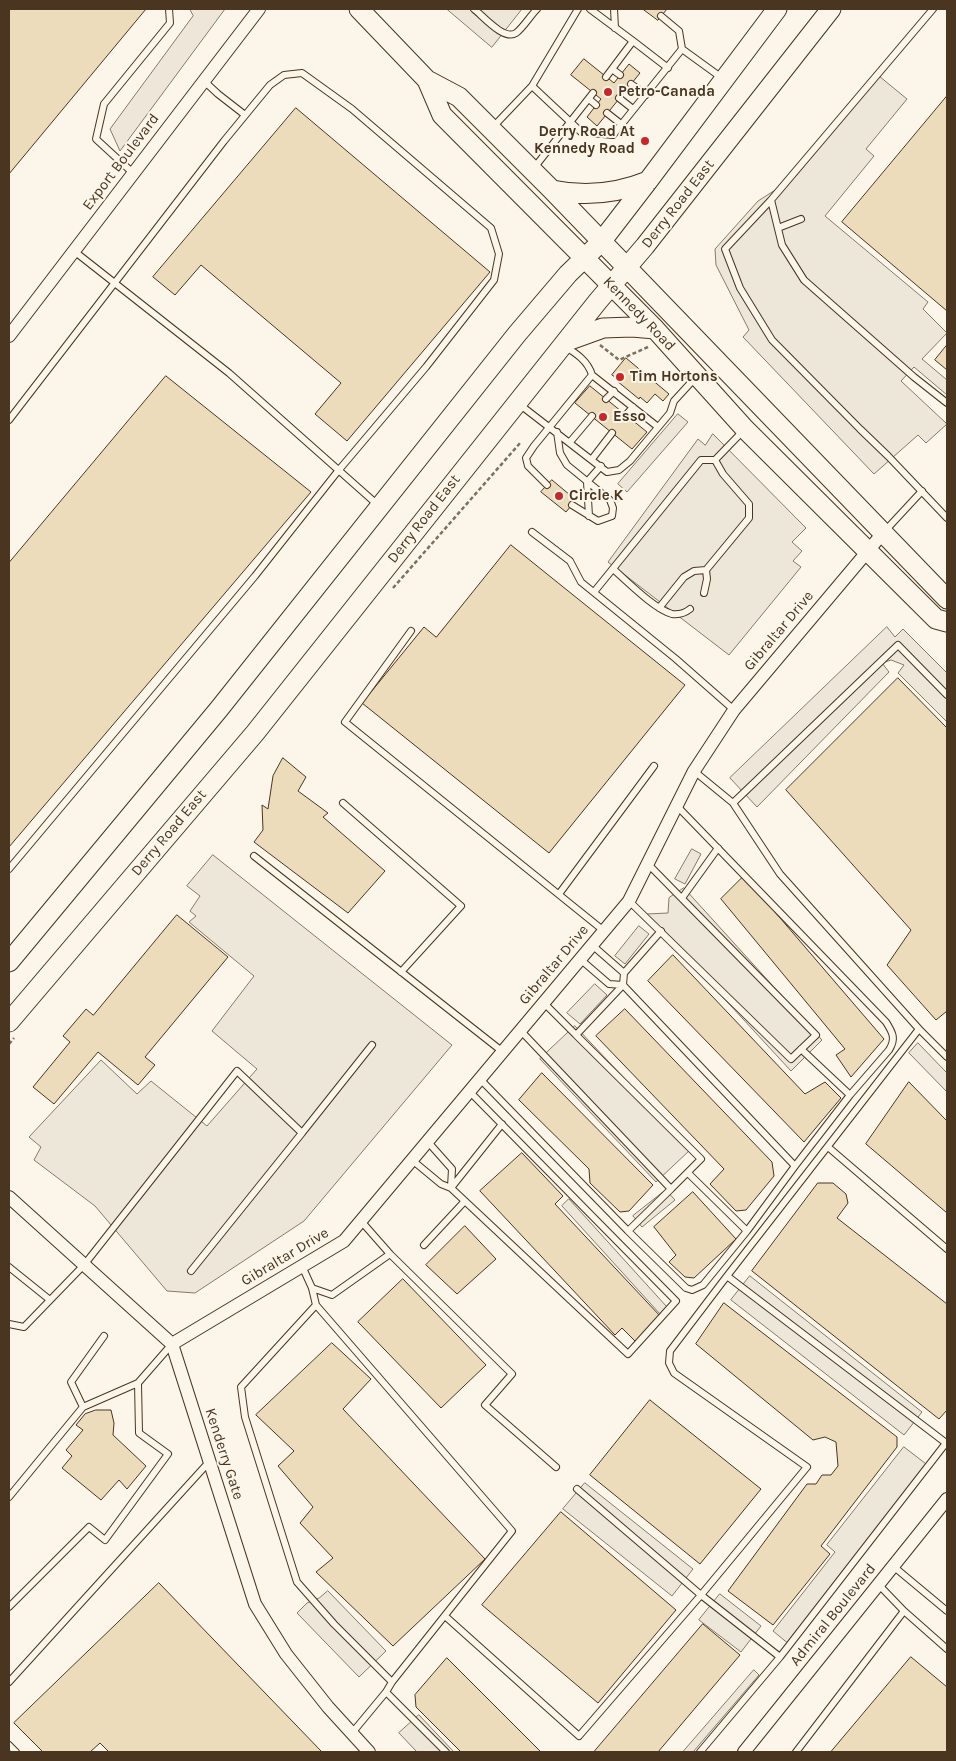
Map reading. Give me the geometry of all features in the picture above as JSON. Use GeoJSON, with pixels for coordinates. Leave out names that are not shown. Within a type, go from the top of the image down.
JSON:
{"type":"FeatureCollection","features":[{"type":"Feature","properties":{"kind":"main road","name":"Kennedy Road"},"geometry":{"type":"LineString","coordinates":[[359,9],[427,80],[459,97],[552,190],[947,599]]}},
{"type":"Feature","properties":{"kind":"main road"},"geometry":{"type":"LineString","coordinates":[[9,962],[219,709],[518,334],[584,257],[601,242],[777,9]]}},
{"type":"Feature","properties":{"kind":"main road","name":"Derry Road East"},"geometry":{"type":"LineString","coordinates":[[9,1022],[254,733],[517,402],[611,285],[645,246],[832,9]]}},
{"type":"Feature","properties":{"kind":"main road","name":"Kennedy Road"},"geometry":{"type":"LineString","coordinates":[[427,80],[442,115],[655,329],[745,429],[936,619],[947,622]]}},
{"type":"Feature","properties":{"kind":"main road"},"geometry":{"type":"LineString","coordinates":[[552,190],[576,194],[599,194],[617,192],[648,181]]}},
{"type":"Feature","properties":{"kind":"main road"},"geometry":{"type":"LineString","coordinates":[[565,343],[603,328],[632,327],[655,329]]}},
{"type":"Feature","properties":{"kind":"street","name":"Export Boulevard"},"geometry":{"type":"LineString","coordinates":[[9,336],[259,9]]}},
{"type":"Feature","properties":{"kind":"street","name":"Gibraltar Drive"},"geometry":{"type":"LineString","coordinates":[[172,1344],[344,1241],[629,901],[694,772],[734,710],[883,533]]}},
{"type":"Feature","properties":{"kind":"street","name":"Kenderry Gate"},"geometry":{"type":"LineString","coordinates":[[9,1197],[172,1344],[255,1604],[286,1654],[351,1734],[369,1752]]}},
{"type":"Feature","properties":{"kind":"street","name":"Admiral Boulevard"},"geometry":{"type":"LineString","coordinates":[[744,1752],[947,1499]]}},
{"type":"Feature","properties":{"kind":"lane"},"geometry":{"type":"LineString","coordinates":[[133,173],[96,139],[104,104],[170,24],[169,9]]}},
{"type":"Feature","properties":{"kind":"lane"},"geometry":{"type":"LineString","coordinates":[[474,9],[502,33],[509,35],[516,33],[535,9]]}},
{"type":"Feature","properties":{"kind":"lane"},"geometry":{"type":"LineString","coordinates":[[491,129],[532,86],[578,9]]}},
{"type":"Feature","properties":{"kind":"lane"},"geometry":{"type":"LineString","coordinates":[[590,9],[668,68]]}},
{"type":"Feature","properties":{"kind":"lane"},"geometry":{"type":"LineString","coordinates":[[614,9],[615,28]]}},
{"type":"Feature","properties":{"kind":"lane"},"geometry":{"type":"LineString","coordinates":[[933,9],[771,200],[725,249],[740,288],[772,340],[947,518]]}},
{"type":"Feature","properties":{"kind":"lane"},"geometry":{"type":"LineString","coordinates":[[661,16],[679,31],[682,49],[724,80]]}},
{"type":"Feature","properties":{"kind":"lane"},"geometry":{"type":"LineString","coordinates":[[606,77],[633,41]]}},
{"type":"Feature","properties":{"kind":"lane"},"geometry":{"type":"LineString","coordinates":[[532,86],[581,132],[612,135],[682,49]]}},
{"type":"Feature","properties":{"kind":"lane"},"geometry":{"type":"LineString","coordinates":[[612,69],[620,75]]}},
{"type":"Feature","properties":{"kind":"lane"},"geometry":{"type":"LineString","coordinates":[[9,420],[245,115],[270,85],[284,75],[302,73],[352,109],[491,228],[500,254],[494,280],[248,584],[9,869]]}},
{"type":"Feature","properties":{"kind":"lane"},"geometry":{"type":"LineString","coordinates":[[204,81],[245,115]]}},
{"type":"Feature","properties":{"kind":"lane"},"geometry":{"type":"LineString","coordinates":[[631,84],[646,95]]}},
{"type":"Feature","properties":{"kind":"lane"},"geometry":{"type":"LineString","coordinates":[[531,171],[593,93]]}},
{"type":"Feature","properties":{"kind":"lane"},"geometry":{"type":"LineString","coordinates":[[620,98],[633,110]]}},
{"type":"Feature","properties":{"kind":"lane"},"geometry":{"type":"LineString","coordinates":[[588,99],[596,105]]}},
{"type":"Feature","properties":{"kind":"lane"},"geometry":{"type":"LineString","coordinates":[[607,114],[621,124]]}},
{"type":"Feature","properties":{"kind":"lane"},"geometry":{"type":"LineString","coordinates":[[771,200],[782,245],[804,280],[914,377],[947,403]]}},
{"type":"Feature","properties":{"kind":"lane"},"geometry":{"type":"LineString","coordinates":[[778,228],[801,219]]}},
{"type":"Feature","properties":{"kind":"lane"},"geometry":{"type":"LineString","coordinates":[[74,251],[229,373],[380,507]]}},
{"type":"Feature","properties":{"kind":"lane"},"geometry":{"type":"LineString","coordinates":[[565,343],[590,368],[592,375],[658,427]]}},
{"type":"Feature","properties":{"kind":"lane"},"geometry":{"type":"LineString","coordinates":[[547,485],[528,466],[526,458],[592,375]]}},
{"type":"Feature","properties":{"kind":"lane"},"geometry":{"type":"LineString","coordinates":[[517,402],[607,472],[619,470],[630,461],[670,413],[674,401],[697,376]]}},
{"type":"Feature","properties":{"kind":"lane"},"geometry":{"type":"LineString","coordinates":[[606,399],[614,391]]}},
{"type":"Feature","properties":{"kind":"lane"},"geometry":{"type":"LineString","coordinates":[[626,415],[633,407]]}},
{"type":"Feature","properties":{"kind":"lane"},"geometry":{"type":"LineString","coordinates":[[570,442],[592,416]]}},
{"type":"Feature","properties":{"kind":"lane"},"geometry":{"type":"LineString","coordinates":[[594,592],[701,460],[715,460],[745,429]]}},
{"type":"Feature","properties":{"kind":"lane"},"geometry":{"type":"LineString","coordinates":[[557,432],[560,453],[567,465],[610,500],[613,508],[612,516],[598,521],[572,505]]}},
{"type":"Feature","properties":{"kind":"lane"},"geometry":{"type":"LineString","coordinates":[[592,459],[612,433]]}},
{"type":"Feature","properties":{"kind":"lane"},"geometry":{"type":"LineString","coordinates":[[659,608],[684,578],[694,571],[706,570],[749,518],[749,504],[723,474],[715,460]]}},
{"type":"Feature","properties":{"kind":"lane"},"geometry":{"type":"LineString","coordinates":[[589,516],[587,482],[601,466]]}},
{"type":"Feature","properties":{"kind":"lane"},"geometry":{"type":"LineString","coordinates":[[883,533],[922,491]]}},
{"type":"Feature","properties":{"kind":"lane"},"geometry":{"type":"LineString","coordinates":[[532,532],[570,561],[581,582],[676,659],[734,710]]}},
{"type":"Feature","properties":{"kind":"lane"},"geometry":{"type":"LineString","coordinates":[[613,569],[659,608],[673,614],[683,613],[690,609]]}},
{"type":"Feature","properties":{"kind":"lane"},"geometry":{"type":"LineString","coordinates":[[704,593],[707,579],[706,570]]}},
{"type":"Feature","properties":{"kind":"lane"},"geometry":{"type":"LineString","coordinates":[[411,631],[346,722],[604,931]]}},
{"type":"Feature","properties":{"kind":"lane"},"geometry":{"type":"LineString","coordinates":[[733,803],[898,645],[947,696]]}},
{"type":"Feature","properties":{"kind":"lane"},"geometry":{"type":"LineString","coordinates":[[559,894],[654,766]]}},
{"type":"Feature","properties":{"kind":"lane"},"geometry":{"type":"LineString","coordinates":[[694,772],[733,803],[780,874],[947,1058]]}},
{"type":"Feature","properties":{"kind":"lane"},"geometry":{"type":"LineString","coordinates":[[342,803],[461,906],[401,972]]}},
{"type":"Feature","properties":{"kind":"lane"},"geometry":{"type":"LineString","coordinates":[[480,1079],[680,1283],[692,1290],[704,1286],[850,1094],[889,1050],[894,1038],[893,1032],[886,1022],[676,805]]}},
{"type":"Feature","properties":{"kind":"lane"},"geometry":{"type":"LineString","coordinates":[[682,898],[718,848]]}},
{"type":"Feature","properties":{"kind":"lane"},"geometry":{"type":"LineString","coordinates":[[254,856],[503,1052]]}},
{"type":"Feature","properties":{"kind":"lane"},"geometry":{"type":"LineString","coordinates":[[629,901],[791,1059],[816,1034],[648,863]]}},
{"type":"Feature","properties":{"kind":"lane"},"geometry":{"type":"LineString","coordinates":[[576,1035],[623,985],[624,973],[661,931]]}},
{"type":"Feature","properties":{"kind":"lane"},"geometry":{"type":"LineString","coordinates":[[592,945],[624,973]]}},
{"type":"Feature","properties":{"kind":"lane"},"geometry":{"type":"LineString","coordinates":[[580,959],[609,984],[623,985],[795,1166]]}},
{"type":"Feature","properties":{"kind":"lane"},"geometry":{"type":"LineString","coordinates":[[544,1003],[701,1159],[628,1231]]}},
{"type":"Feature","properties":{"kind":"lane"},"geometry":{"type":"LineString","coordinates":[[445,1616],[579,1736],[701,1595],[807,1467],[674,1373],[669,1363],[670,1351],[919,1029]]}},
{"type":"Feature","properties":{"kind":"lane"},"geometry":{"type":"LineString","coordinates":[[520,1030],[671,1189]]}},
{"type":"Feature","properties":{"kind":"lane"},"geometry":{"type":"LineString","coordinates":[[191,1271],[372,1045]]}},
{"type":"Feature","properties":{"kind":"lane"},"geometry":{"type":"LineString","coordinates":[[802,1049],[850,1094]]}},
{"type":"Feature","properties":{"kind":"lane"},"geometry":{"type":"LineString","coordinates":[[9,1324],[24,1327],[84,1264],[237,1070],[302,1133]]}},
{"type":"Feature","properties":{"kind":"lane"},"geometry":{"type":"LineString","coordinates":[[412,1160],[440,1184],[451,1188],[628,1354],[676,1301],[469,1091]]}},
{"type":"Feature","properties":{"kind":"lane"},"geometry":{"type":"LineString","coordinates":[[451,1188],[502,1124]]}},
{"type":"Feature","properties":{"kind":"lane"},"geometry":{"type":"LineString","coordinates":[[428,1142],[452,1169],[451,1188]]}},
{"type":"Feature","properties":{"kind":"lane"},"geometry":{"type":"LineString","coordinates":[[828,1147],[947,1249]]}},
{"type":"Feature","properties":{"kind":"lane"},"geometry":{"type":"LineString","coordinates":[[688,1173],[747,1231]]}},
{"type":"Feature","properties":{"kind":"lane"},"geometry":{"type":"LineString","coordinates":[[424,1245],[464,1202]]}},
{"type":"Feature","properties":{"kind":"lane"},"geometry":{"type":"LineString","coordinates":[[361,1221],[390,1254],[512,1374],[485,1404],[556,1467]]}},
{"type":"Feature","properties":{"kind":"lane"},"geometry":{"type":"LineString","coordinates":[[312,1288],[332,1295],[390,1254]]}},
{"type":"Feature","properties":{"kind":"lane"},"geometry":{"type":"LineString","coordinates":[[9,1266],[50,1300]]}},
{"type":"Feature","properties":{"kind":"lane"},"geometry":{"type":"LineString","coordinates":[[302,1266],[312,1288],[316,1304],[512,1531],[351,1734]]}},
{"type":"Feature","properties":{"kind":"lane"},"geometry":{"type":"LineString","coordinates":[[700,1752],[780,1657],[947,1442],[727,1276]]}},
{"type":"Feature","properties":{"kind":"lane"},"geometry":{"type":"LineString","coordinates":[[316,1304],[241,1387],[245,1417],[296,1582],[334,1624],[392,1682]]}},
{"type":"Feature","properties":{"kind":"lane"},"geometry":{"type":"LineString","coordinates":[[83,1407],[71,1382],[104,1336]]}},
{"type":"Feature","properties":{"kind":"lane"},"geometry":{"type":"LineString","coordinates":[[9,1497],[83,1407],[138,1383],[172,1344]]}},
{"type":"Feature","properties":{"kind":"lane"},"geometry":{"type":"LineString","coordinates":[[9,1606],[89,1527],[105,1540],[168,1454],[139,1433],[138,1383]]}},
{"type":"Feature","properties":{"kind":"lane"},"geometry":{"type":"LineString","coordinates":[[9,1682],[210,1462]]}},
{"type":"Feature","properties":{"kind":"lane"},"geometry":{"type":"LineString","coordinates":[[577,1489],[701,1595],[780,1657]]}},
{"type":"Feature","properties":{"kind":"lane"},"geometry":{"type":"LineString","coordinates":[[893,1566],[946,1608]]}},
{"type":"Feature","properties":{"kind":"lane"},"geometry":{"type":"LineString","coordinates":[[878,1584],[904,1611],[947,1649]]}},
{"type":"Feature","properties":{"kind":"lane"},"geometry":{"type":"LineString","coordinates":[[796,1752],[904,1611]]}},
{"type":"Feature","properties":{"kind":"lane"},"geometry":{"type":"LineString","coordinates":[[386,1692],[446,1752]]}},
{"type":"Feature","properties":{"kind":"lane"},"geometry":{"type":"LineString","coordinates":[[9,1745],[16,1752]]}},
{"type":"Feature","properties":{"kind":"path"},"geometry":{"type":"LineString","coordinates":[[597,343],[619,360],[648,347]]}},
{"type":"Feature","properties":{"kind":"shaded area"},"geometry":{"type":"Polygon","coordinates":[[[190,9],[225,9],[120,151],[110,129],[193,16],[190,9]]]}},
{"type":"Feature","properties":{"kind":"shaded area"},"geometry":{"type":"Polygon","coordinates":[[[447,9],[522,9],[492,47],[447,9]]]}},
{"type":"Feature","properties":{"kind":"shaded area"},"geometry":{"type":"Polygon","coordinates":[[[879,76],[907,99],[866,149],[874,156],[825,216],[928,302],[923,309],[947,333],[922,359],[947,380],[947,395],[914,367],[901,381],[947,424],[926,443],[918,435],[874,474],[743,337],[749,330],[716,265],[715,249],[758,201],[794,178],[879,76]]]}},
{"type":"Feature","properties":{"kind":"shaded area"},"geometry":{"type":"Polygon","coordinates":[[[678,414],[688,422],[627,492],[618,484],[678,414]]]}},
{"type":"Feature","properties":{"kind":"shaded area"},"geometry":{"type":"Polygon","coordinates":[[[713,434],[806,528],[792,542],[802,551],[793,561],[801,567],[729,655],[608,562],[698,439],[705,445],[713,434]]]}},
{"type":"Feature","properties":{"kind":"shaded area"},"geometry":{"type":"Polygon","coordinates":[[[887,627],[895,637],[903,629],[947,673],[947,722],[898,673],[904,665],[891,660],[882,663],[889,672],[757,807],[730,778],[887,627]]]}},
{"type":"Feature","properties":{"kind":"shaded area"},"geometry":{"type":"Polygon","coordinates":[[[692,849],[701,854],[685,884],[675,879],[692,849]]]}},
{"type":"Feature","properties":{"kind":"shaded area"},"geometry":{"type":"Polygon","coordinates":[[[213,855],[452,1045],[304,1221],[195,1293],[167,1291],[95,1206],[34,1160],[41,1147],[29,1137],[101,1060],[137,1094],[151,1081],[207,1126],[257,1069],[212,1031],[254,976],[189,922],[196,916],[190,911],[200,896],[187,886],[213,855]]]}},
{"type":"Feature","properties":{"kind":"shaded area"},"geometry":{"type":"Polygon","coordinates":[[[684,888],[822,1040],[791,1071],[646,914],[668,913],[669,898],[684,888]]]}},
{"type":"Feature","properties":{"kind":"shaded area"},"geometry":{"type":"Polygon","coordinates":[[[639,926],[649,934],[625,964],[615,956],[639,926]]]}},
{"type":"Feature","properties":{"kind":"shaded area"},"geometry":{"type":"Polygon","coordinates":[[[595,984],[607,995],[580,1024],[567,1013],[595,984]]]}},
{"type":"Feature","properties":{"kind":"shaded area"},"geometry":{"type":"Polygon","coordinates":[[[575,1026],[691,1149],[656,1182],[540,1059],[575,1026]]]}},
{"type":"Feature","properties":{"kind":"shaded area"},"geometry":{"type":"Polygon","coordinates":[[[918,1043],[947,1073],[947,1092],[909,1053],[918,1043]]]}},
{"type":"Feature","properties":{"kind":"shaded area"},"geometry":{"type":"Polygon","coordinates":[[[666,1190],[675,1200],[642,1227],[633,1216],[666,1190]]]}},
{"type":"Feature","properties":{"kind":"shaded area"},"geometry":{"type":"Polygon","coordinates":[[[569,1199],[667,1307],[660,1314],[562,1206],[569,1199]]]}},
{"type":"Feature","properties":{"kind":"shaded area"},"geometry":{"type":"Polygon","coordinates":[[[750,1276],[922,1412],[904,1435],[731,1300],[750,1276]]]}},
{"type":"Feature","properties":{"kind":"shaded area"},"geometry":{"type":"Polygon","coordinates":[[[904,1447],[930,1467],[790,1645],[773,1631],[835,1552],[827,1545],[904,1447]]]}},
{"type":"Feature","properties":{"kind":"shaded area"},"geometry":{"type":"Polygon","coordinates":[[[585,1483],[693,1569],[672,1596],[563,1509],[585,1483]]]}},
{"type":"Feature","properties":{"kind":"shaded area"},"geometry":{"type":"Polygon","coordinates":[[[328,1591],[386,1651],[359,1677],[297,1613],[307,1603],[319,1598],[328,1591]]]}},
{"type":"Feature","properties":{"kind":"shaded area"},"geometry":{"type":"Polygon","coordinates":[[[720,1594],[761,1626],[741,1652],[699,1620],[720,1594]]]}},
{"type":"Feature","properties":{"kind":"shaded area"},"geometry":{"type":"Polygon","coordinates":[[[754,1670],[759,1675],[693,1752],[683,1752],[754,1670]]]}},
{"type":"Feature","properties":{"kind":"shaded area"},"geometry":{"type":"Polygon","coordinates":[[[419,1715],[454,1752],[417,1752],[399,1733],[419,1715]]]}},
{"type":"Feature","properties":{"kind":"building"},"geometry":{"type":"Polygon","coordinates":[[[9,9],[146,9],[9,174],[9,9]]]}},
{"type":"Feature","properties":{"kind":"building"},"geometry":{"type":"Polygon","coordinates":[[[643,9],[667,9],[658,20],[643,9]]]}},
{"type":"Feature","properties":{"kind":"building"},"geometry":{"type":"Polygon","coordinates":[[[584,59],[614,83],[629,64],[640,73],[597,126],[587,117],[601,99],[571,75],[584,59]]]}},
{"type":"Feature","properties":{"kind":"building"},"geometry":{"type":"Polygon","coordinates":[[[947,96],[947,311],[842,222],[947,96]]]}},
{"type":"Feature","properties":{"kind":"building"},"geometry":{"type":"Polygon","coordinates":[[[296,108],[490,272],[347,441],[315,414],[341,383],[201,265],[175,295],[153,277],[296,108]]]}},
{"type":"Feature","properties":{"kind":"building"},"geometry":{"type":"Polygon","coordinates":[[[947,345],[947,370],[935,360],[947,345]]]}},
{"type":"Feature","properties":{"kind":"building"},"geometry":{"type":"Polygon","coordinates":[[[626,358],[669,394],[663,401],[655,394],[647,403],[640,397],[639,399],[617,381],[618,379],[612,375],[626,358]]]}},
{"type":"Feature","properties":{"kind":"building"},"geometry":{"type":"Polygon","coordinates":[[[166,376],[311,492],[9,847],[9,563],[166,376]]]}},
{"type":"Feature","properties":{"kind":"building"},"geometry":{"type":"Polygon","coordinates":[[[590,386],[647,432],[632,449],[575,403],[590,386]]]}},
{"type":"Feature","properties":{"kind":"building","name":"Circle K"},"geometry":{"type":"Polygon","coordinates":[[[552,480],[576,500],[566,512],[541,492],[552,480]]]}},
{"type":"Feature","properties":{"kind":"building"},"geometry":{"type":"Polygon","coordinates":[[[511,545],[685,685],[549,853],[362,703],[424,627],[436,637],[511,545]]]}},
{"type":"Feature","properties":{"kind":"building"},"geometry":{"type":"Polygon","coordinates":[[[898,678],[947,728],[947,1011],[936,1020],[887,965],[911,930],[786,790],[898,678]]]}},
{"type":"Feature","properties":{"kind":"building"},"geometry":{"type":"Polygon","coordinates":[[[283,758],[306,777],[298,791],[328,813],[323,817],[385,871],[348,913],[254,842],[263,830],[262,805],[268,809],[273,776],[283,758]]]}},
{"type":"Feature","properties":{"kind":"building"},"geometry":{"type":"Polygon","coordinates":[[[744,876],[884,1039],[851,1077],[836,1055],[845,1049],[721,899],[744,876]]]}},
{"type":"Feature","properties":{"kind":"building"},"geometry":{"type":"Polygon","coordinates":[[[177,915],[228,957],[145,1057],[155,1065],[138,1085],[98,1052],[54,1104],[33,1087],[70,1042],[63,1036],[86,1009],[93,1015],[177,915]]]}},
{"type":"Feature","properties":{"kind":"building"},"geometry":{"type":"Polygon","coordinates":[[[673,955],[805,1094],[825,1082],[841,1098],[804,1142],[648,981],[673,955]]]}},
{"type":"Feature","properties":{"kind":"building"},"geometry":{"type":"Polygon","coordinates":[[[625,1009],[772,1162],[774,1176],[746,1210],[736,1211],[710,1184],[724,1169],[596,1036],[625,1009]]]}},
{"type":"Feature","properties":{"kind":"building"},"geometry":{"type":"Polygon","coordinates":[[[542,1073],[653,1185],[629,1211],[620,1212],[590,1183],[589,1169],[519,1100],[542,1073]]]}},
{"type":"Feature","properties":{"kind":"building"},"geometry":{"type":"Polygon","coordinates":[[[909,1082],[947,1121],[947,1213],[866,1144],[909,1082]]]}},
{"type":"Feature","properties":{"kind":"building"},"geometry":{"type":"Polygon","coordinates":[[[522,1153],[563,1196],[555,1204],[661,1317],[635,1341],[622,1328],[615,1335],[480,1191],[522,1153]]]}},
{"type":"Feature","properties":{"kind":"building"},"geometry":{"type":"Polygon","coordinates":[[[818,1183],[833,1183],[846,1194],[848,1203],[837,1218],[947,1304],[947,1410],[939,1419],[752,1271],[818,1183]]]}},
{"type":"Feature","properties":{"kind":"building"},"geometry":{"type":"Polygon","coordinates":[[[693,1192],[736,1239],[694,1278],[685,1277],[669,1262],[676,1255],[654,1227],[693,1192]]]}},
{"type":"Feature","properties":{"kind":"building"},"geometry":{"type":"Polygon","coordinates":[[[465,1226],[496,1259],[457,1294],[426,1265],[465,1226]]]}},
{"type":"Feature","properties":{"kind":"building"},"geometry":{"type":"Polygon","coordinates":[[[403,1279],[486,1365],[441,1408],[358,1322],[403,1279]]]}},
{"type":"Feature","properties":{"kind":"building"},"geometry":{"type":"Polygon","coordinates":[[[724,1303],[897,1437],[897,1447],[821,1546],[830,1554],[773,1625],[728,1591],[807,1484],[816,1484],[822,1475],[831,1475],[838,1466],[836,1442],[825,1437],[813,1440],[696,1344],[724,1303]]]}},
{"type":"Feature","properties":{"kind":"building"},"geometry":{"type":"Polygon","coordinates":[[[332,1343],[371,1379],[343,1409],[485,1559],[393,1646],[316,1572],[333,1558],[300,1523],[313,1507],[278,1466],[294,1451],[256,1415],[332,1343]]]}},
{"type":"Feature","properties":{"kind":"building"},"geometry":{"type":"Polygon","coordinates":[[[650,1400],[761,1489],[700,1564],[590,1475],[650,1400]]]}},
{"type":"Feature","properties":{"kind":"building"},"geometry":{"type":"Polygon","coordinates":[[[96,1410],[111,1410],[114,1423],[113,1435],[146,1466],[127,1489],[119,1480],[101,1500],[62,1468],[72,1456],[66,1450],[83,1430],[76,1425],[85,1414],[96,1410]]]}},
{"type":"Feature","properties":{"kind":"building"},"geometry":{"type":"Polygon","coordinates":[[[561,1512],[676,1610],[598,1703],[482,1605],[561,1512]]]}},
{"type":"Feature","properties":{"kind":"building"},"geometry":{"type":"Polygon","coordinates":[[[159,1583],[322,1752],[109,1752],[100,1743],[90,1752],[43,1752],[14,1723],[159,1583]]]}},
{"type":"Feature","properties":{"kind":"building"},"geometry":{"type":"Polygon","coordinates":[[[703,1624],[740,1655],[658,1752],[594,1752],[703,1624]]]}},
{"type":"Feature","properties":{"kind":"building"},"geometry":{"type":"Polygon","coordinates":[[[911,1657],[947,1687],[947,1752],[831,1752],[911,1657]]]}},
{"type":"Feature","properties":{"kind":"building"},"geometry":{"type":"Polygon","coordinates":[[[447,1658],[541,1752],[461,1752],[416,1707],[415,1695],[447,1658]]]}},
{"type":"Feature","properties":{"kind":"place","name":"Petro-Canada"},"geometry":{"type":"Point","coordinates":[608,92]}},
{"type":"Feature","properties":{"kind":"place","name":"Derry Road At Kennedy Road"},"geometry":{"type":"Point","coordinates":[645,141]}},
{"type":"Feature","properties":{"kind":"place","name":"Tim Hortons"},"geometry":{"type":"Point","coordinates":[620,377]}},
{"type":"Feature","properties":{"kind":"place","name":"Esso"},"geometry":{"type":"Point","coordinates":[603,417]}},
{"type":"Feature","properties":{"kind":"place","name":"Circle K"},"geometry":{"type":"Point","coordinates":[559,496]}}]}
